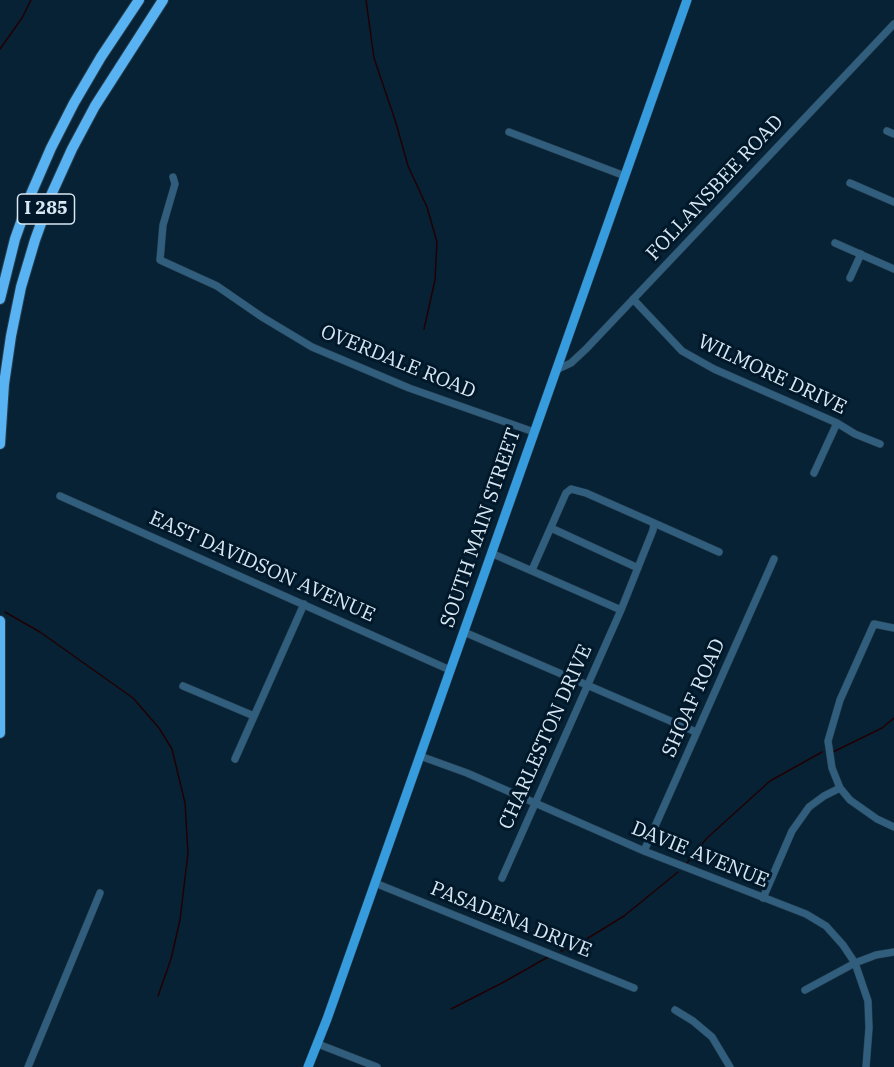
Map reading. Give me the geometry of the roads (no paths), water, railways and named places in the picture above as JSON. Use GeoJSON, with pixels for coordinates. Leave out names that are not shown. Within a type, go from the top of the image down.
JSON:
{"type":"FeatureCollection","features":[{"type":"Feature","properties":{"kind":"highway","name":"I 285"},"geometry":{"type":"LineString","coordinates":[[0,299],[15,239],[51,148],[96,66],[139,0]]}},
{"type":"Feature","properties":{"kind":"highway","name":"I 285"},"geometry":{"type":"LineString","coordinates":[[0,444],[4,384],[11,336],[21,287],[46,210],[72,149],[95,106],[163,0]]}},
{"type":"Feature","properties":{"kind":"highway"},"geometry":{"type":"LineString","coordinates":[[0,621],[0,733]]}},
{"type":"Feature","properties":{"kind":"main road","name":"SOUTH MAIN STREET"},"geometry":{"type":"LineString","coordinates":[[308,1067],[687,0]]}},
{"type":"Feature","properties":{"kind":"street","name":"FOLLANSBEE ROAD"},"geometry":{"type":"LineString","coordinates":[[556,370],[576,358],[894,24]]}},
{"type":"Feature","properties":{"kind":"street"},"geometry":{"type":"LineString","coordinates":[[509,132],[625,176]]}},
{"type":"Feature","properties":{"kind":"street","name":"OVERDALE ROAD"},"geometry":{"type":"LineString","coordinates":[[173,177],[174,184],[163,225],[160,260],[217,286],[312,347],[409,388],[534,432]]}},
{"type":"Feature","properties":{"kind":"street"},"geometry":{"type":"LineString","coordinates":[[850,183],[894,202]]}},
{"type":"Feature","properties":{"kind":"street"},"geometry":{"type":"LineString","coordinates":[[835,243],[894,269]]}},
{"type":"Feature","properties":{"kind":"street"},"geometry":{"type":"LineString","coordinates":[[850,278],[861,254]]}},
{"type":"Feature","properties":{"kind":"street","name":"WILMORE DRIVE"},"geometry":{"type":"LineString","coordinates":[[633,299],[682,351],[714,369],[880,444]]}},
{"type":"Feature","properties":{"kind":"street"},"geometry":{"type":"LineString","coordinates":[[814,473],[837,423]]}},
{"type":"Feature","properties":{"kind":"street"},"geometry":{"type":"LineString","coordinates":[[532,570],[566,493],[575,489],[719,552]]}},
{"type":"Feature","properties":{"kind":"street","name":"EAST DAVIDSON AVENUE"},"geometry":{"type":"LineString","coordinates":[[60,496],[450,670]]}},
{"type":"Feature","properties":{"kind":"street","name":"CHARLESTON DRIVE"},"geometry":{"type":"LineString","coordinates":[[502,878],[621,610],[654,530],[654,523]]}},
{"type":"Feature","properties":{"kind":"street"},"geometry":{"type":"LineString","coordinates":[[550,528],[638,568]]}},
{"type":"Feature","properties":{"kind":"street"},"geometry":{"type":"LineString","coordinates":[[491,553],[621,610]]}},
{"type":"Feature","properties":{"kind":"street","name":"SHOAF ROAD"},"geometry":{"type":"LineString","coordinates":[[644,850],[774,559]]}},
{"type":"Feature","properties":{"kind":"street"},"geometry":{"type":"LineString","coordinates":[[235,759],[304,604]]}},
{"type":"Feature","properties":{"kind":"street"},"geometry":{"type":"LineString","coordinates":[[894,628],[874,624],[840,700],[828,748],[832,768],[840,788],[850,800],[877,819],[894,827]]}},
{"type":"Feature","properties":{"kind":"street"},"geometry":{"type":"LineString","coordinates":[[464,632],[696,732]]}},
{"type":"Feature","properties":{"kind":"street"},"geometry":{"type":"LineString","coordinates":[[183,686],[254,716]]}},
{"type":"Feature","properties":{"kind":"street","name":"DAVIE AVENUE"},"geometry":{"type":"LineString","coordinates":[[420,756],[467,773],[644,850],[806,914],[826,926],[855,963],[868,1001],[869,1028],[866,1067]]}},
{"type":"Feature","properties":{"kind":"street"},"geometry":{"type":"LineString","coordinates":[[763,898],[792,831],[809,807],[840,788]]}},
{"type":"Feature","properties":{"kind":"street","name":"PASADENA DRIVE"},"geometry":{"type":"LineString","coordinates":[[375,883],[634,988]]}},
{"type":"Feature","properties":{"kind":"street"},"geometry":{"type":"LineString","coordinates":[[28,1067],[100,893]]}},
{"type":"Feature","properties":{"kind":"street"},"geometry":{"type":"LineString","coordinates":[[805,990],[855,963],[894,952]]}},
{"type":"Feature","properties":{"kind":"street"},"geometry":{"type":"LineString","coordinates":[[675,1010],[712,1037],[730,1067]]}},
{"type":"Feature","properties":{"kind":"street"},"geometry":{"type":"LineString","coordinates":[[318,1044],[377,1067]]}},
{"type":"Feature","properties":{"kind":"waterway"},"geometry":{"type":"LineString","coordinates":[[0,49],[22,18],[31,0]]}},
{"type":"Feature","properties":{"kind":"waterway"},"geometry":{"type":"LineString","coordinates":[[366,0],[374,58],[408,166],[427,207],[437,242],[435,280],[424,329]]}},
{"type":"Feature","properties":{"kind":"waterway"},"geometry":{"type":"LineString","coordinates":[[5,612],[40,632],[133,698],[159,728],[172,749],[185,803],[188,853],[180,920],[171,959],[158,996]]}},
{"type":"Feature","properties":{"kind":"waterway"},"geometry":{"type":"LineString","coordinates":[[833,752],[882,728],[894,718]]}},
{"type":"Feature","properties":{"kind":"waterway"},"geometry":{"type":"LineString","coordinates":[[687,863],[707,838],[770,781],[822,752]]}},
{"type":"Feature","properties":{"kind":"waterway"},"geometry":{"type":"LineString","coordinates":[[561,951],[580,943],[624,916],[678,872]]}},
{"type":"Feature","properties":{"kind":"waterway"},"geometry":{"type":"LineString","coordinates":[[451,1009],[548,957]]}}]}
